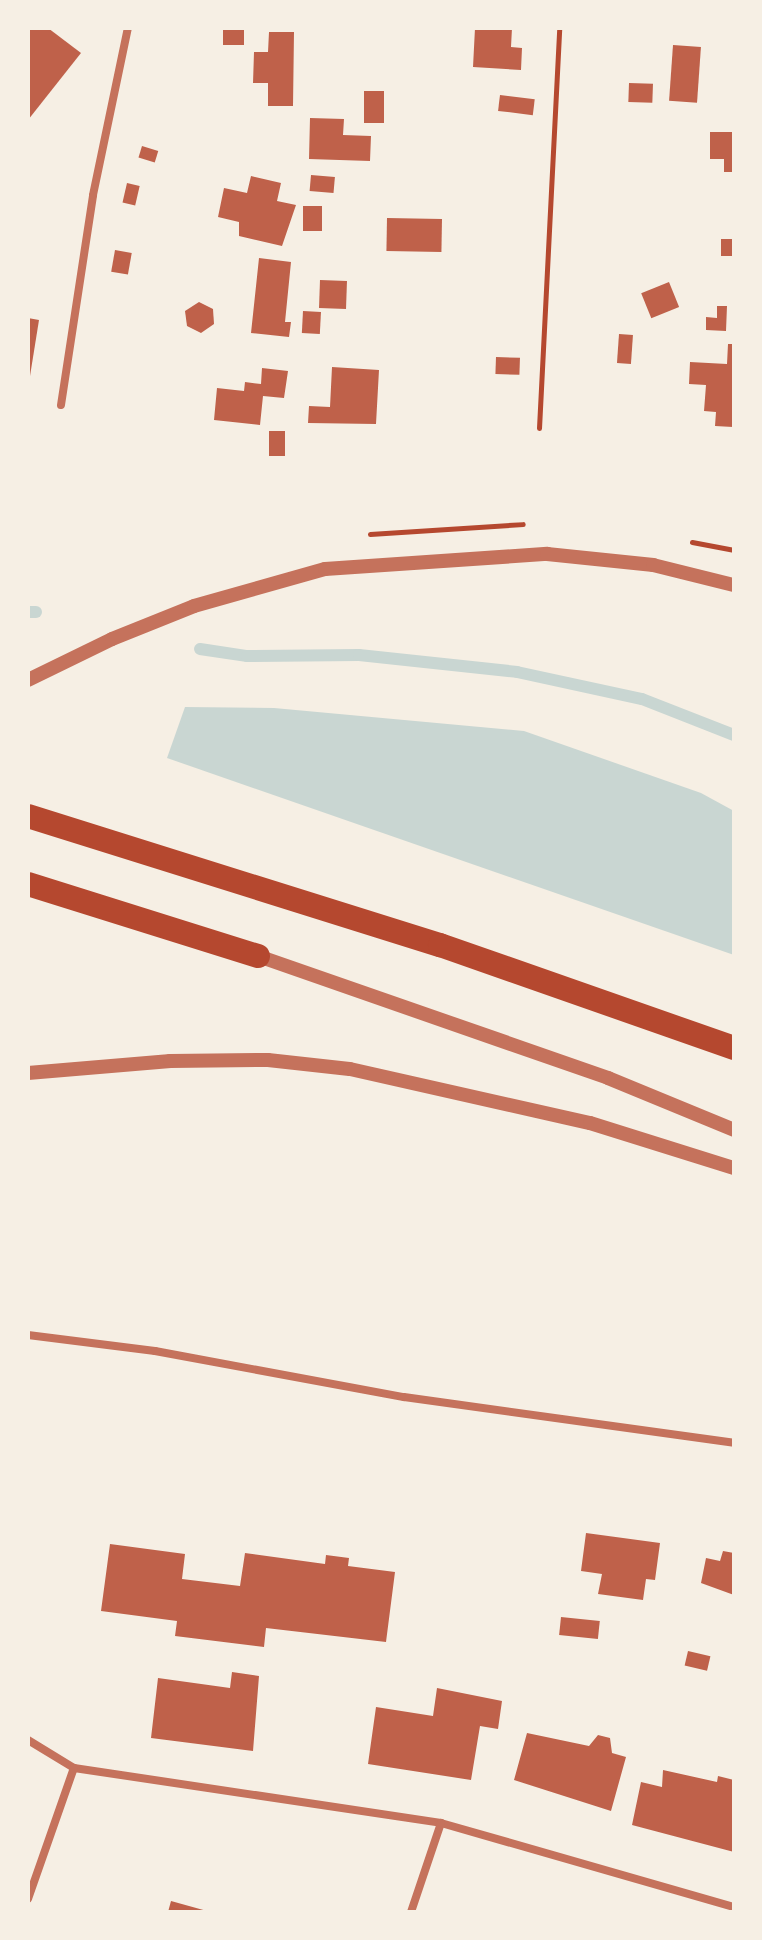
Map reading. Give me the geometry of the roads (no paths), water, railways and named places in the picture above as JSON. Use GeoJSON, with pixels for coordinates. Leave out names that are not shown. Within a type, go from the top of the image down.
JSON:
{"type":"FeatureCollection","features":[{"type":"Feature","properties":{"kind":"highway"},"geometry":{"type":"LineString","coordinates":[[28,816],[440,945],[734,1048]]}},
{"type":"Feature","properties":{"kind":"highway"},"geometry":{"type":"LineString","coordinates":[[28,884],[258,956]]}},
{"type":"Feature","properties":{"kind":"street"},"geometry":{"type":"LineString","coordinates":[[61,405],[93,195],[128,28]]}},
{"type":"Feature","properties":{"kind":"street"},"geometry":{"type":"LineString","coordinates":[[28,680],[112,639],[194,606],[325,569],[547,554],[653,565],[734,585]]}},
{"type":"Feature","properties":{"kind":"street"},"geometry":{"type":"LineString","coordinates":[[258,956],[608,1078],[734,1130]]}},
{"type":"Feature","properties":{"kind":"street"},"geometry":{"type":"LineString","coordinates":[[28,1073],[170,1061],[268,1060],[350,1069],[590,1123],[734,1168]]}},
{"type":"Feature","properties":{"kind":"street"},"geometry":{"type":"LineString","coordinates":[[28,1335],[155,1351],[404,1397],[734,1443]]}},
{"type":"Feature","properties":{"kind":"street"},"geometry":{"type":"LineString","coordinates":[[28,1740],[74,1768],[441,1823],[734,1907]]}},
{"type":"Feature","properties":{"kind":"street"},"geometry":{"type":"LineString","coordinates":[[28,1899],[74,1768]]}},
{"type":"Feature","properties":{"kind":"street"},"geometry":{"type":"LineString","coordinates":[[411,1912],[441,1823]]}},
{"type":"Feature","properties":{"kind":"waterway"},"geometry":{"type":"LineString","coordinates":[[28,612],[36,612]]}},
{"type":"Feature","properties":{"kind":"waterway"},"geometry":{"type":"LineString","coordinates":[[200,649],[247,656],[359,655],[517,672],[642,699],[734,735]]}}]}
